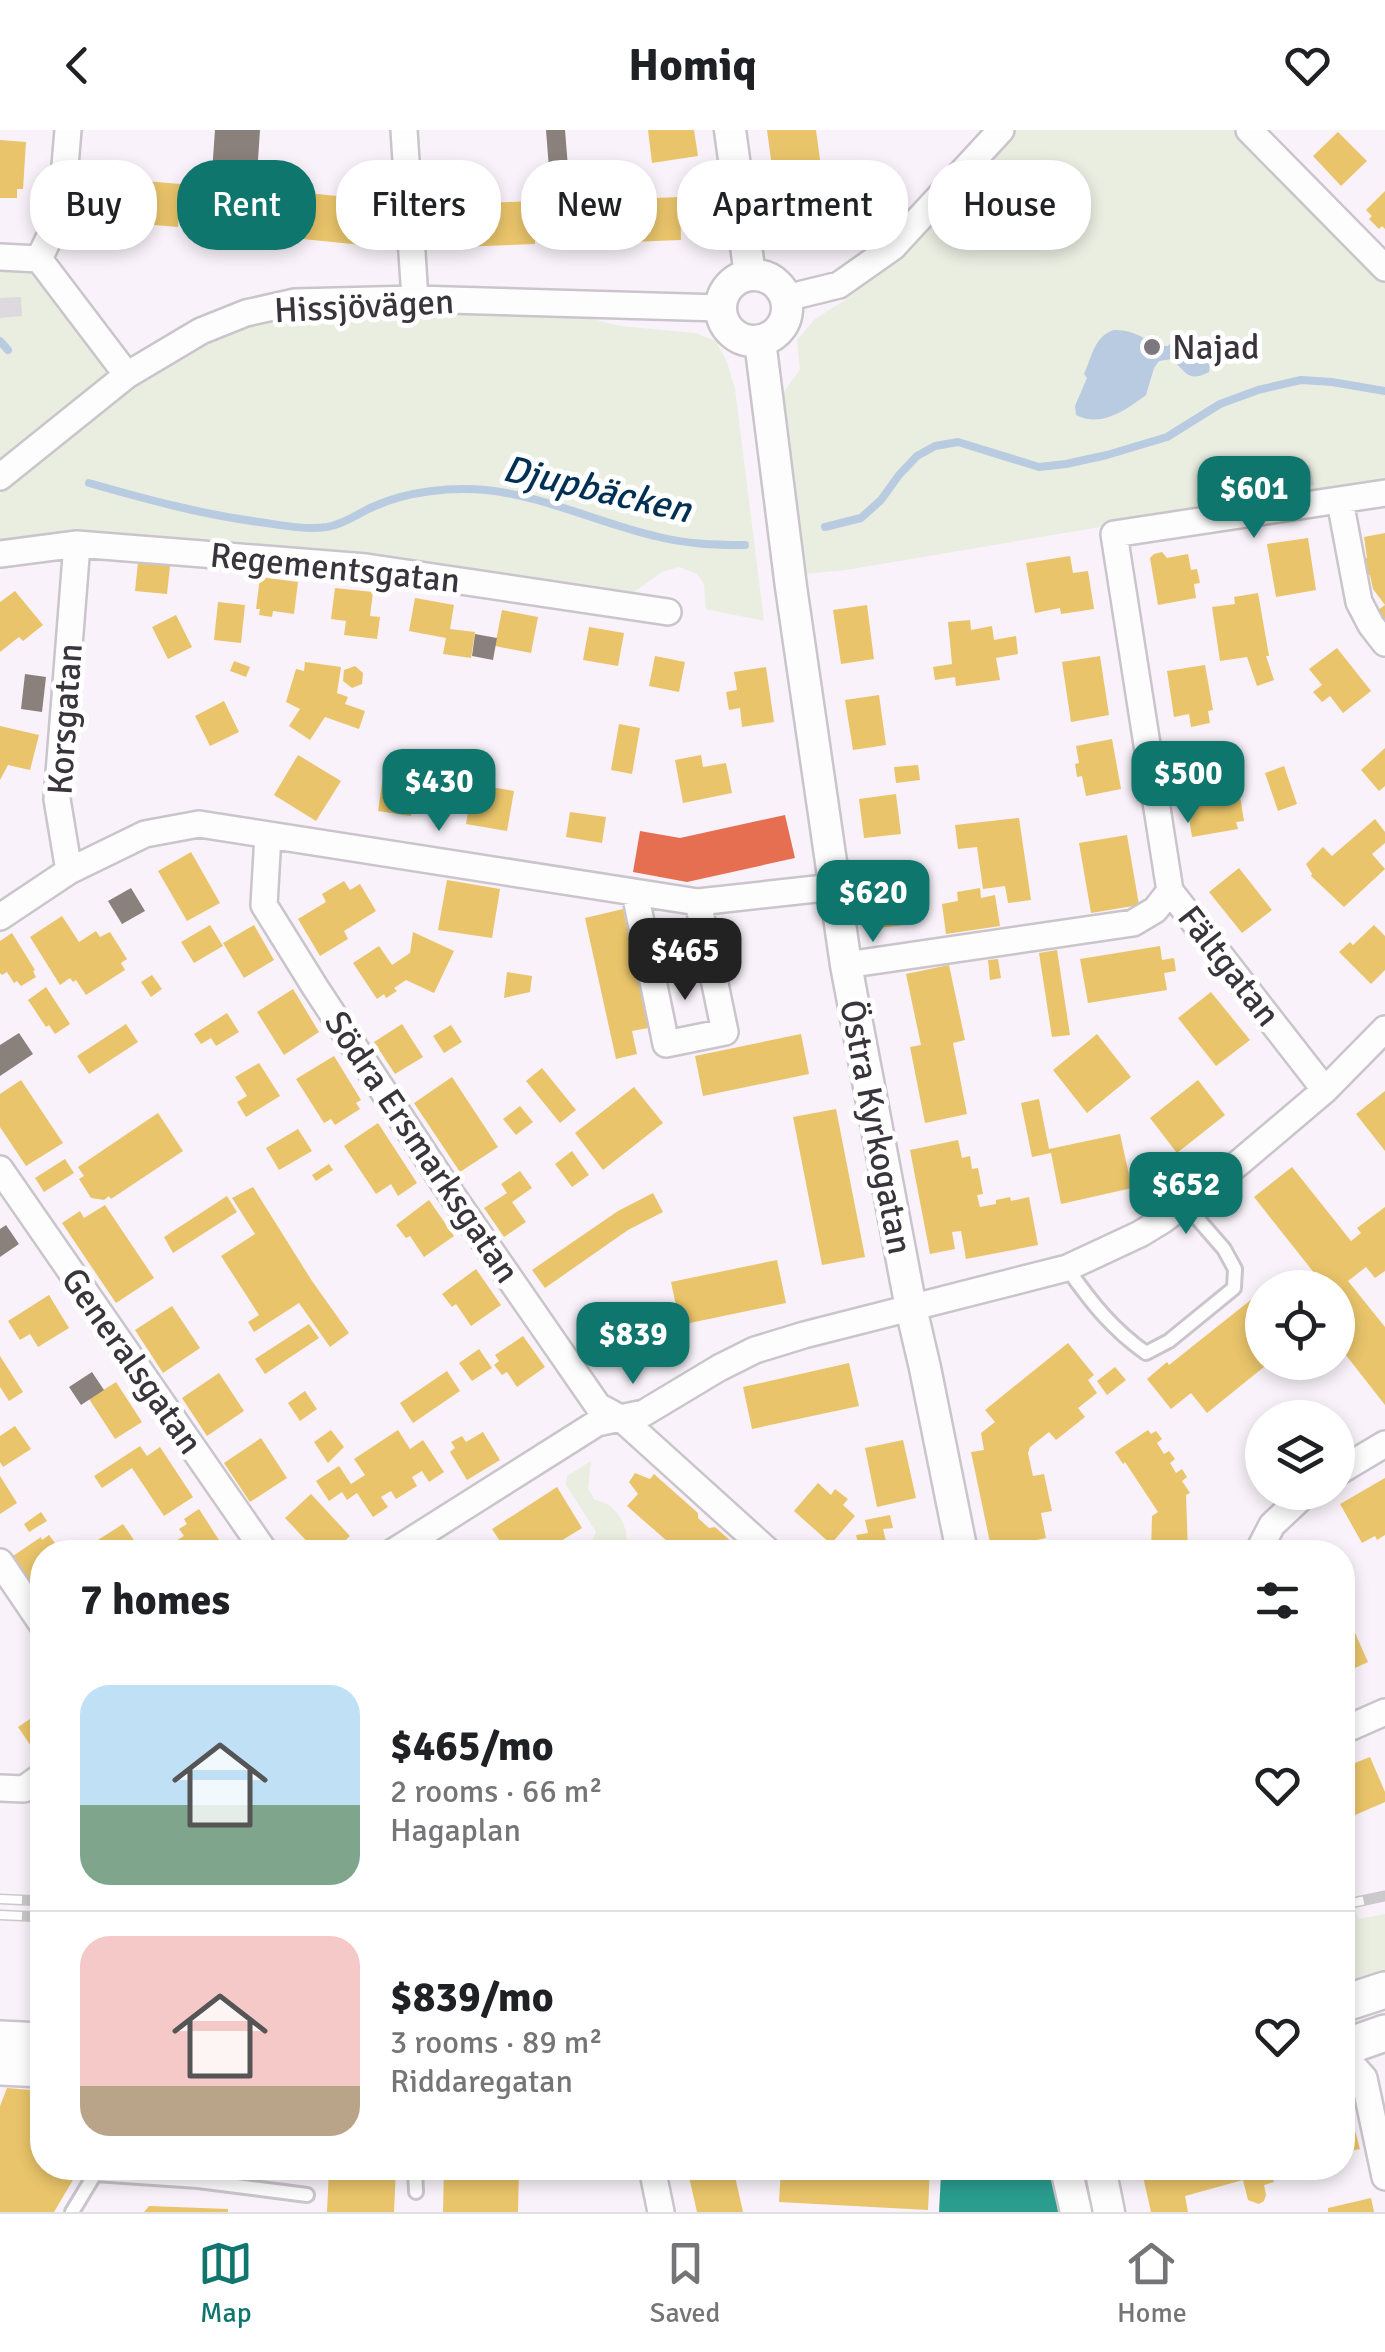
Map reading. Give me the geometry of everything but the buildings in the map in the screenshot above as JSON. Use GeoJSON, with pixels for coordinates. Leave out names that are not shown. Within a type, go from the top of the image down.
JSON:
{"type":"FeatureCollection","features":[{"type":"Feature","properties":{"kind":"main road"},"geometry":{"type":"LineString","coordinates":[[1355,2000],[1385,1990]]}},
{"type":"Feature","properties":{"kind":"main road"},"geometry":{"type":"LineString","coordinates":[[1355,2044],[1385,2034]]}},
{"type":"Feature","properties":{"kind":"main road"},"geometry":{"type":"LineString","coordinates":[[0,2040],[30,2041]]}},
{"type":"Feature","properties":{"kind":"main road"},"geometry":{"type":"LineString","coordinates":[[0,2068],[30,2069]]}},
{"type":"Feature","properties":{"kind":"street"},"geometry":{"type":"LineString","coordinates":[[39,259],[61,213],[68,130]]}},
{"type":"Feature","properties":{"kind":"street"},"geometry":{"type":"LineString","coordinates":[[404,130],[415,299]]}},
{"type":"Feature","properties":{"kind":"street"},"geometry":{"type":"LineString","coordinates":[[730,130],[750,276]]}},
{"type":"Feature","properties":{"kind":"street"},"geometry":{"type":"LineString","coordinates":[[786,298],[839,285],[893,247],[1002,130]]}},
{"type":"Feature","properties":{"kind":"street"},"geometry":{"type":"LineString","coordinates":[[1249,130],[1385,268]]}},
{"type":"Feature","properties":{"kind":"street"},"geometry":{"type":"LineString","coordinates":[[0,257],[39,259],[127,375]]}},
{"type":"Feature","properties":{"kind":"street"},"geometry":{"type":"LineString","coordinates":[[765,276],[774,281],[786,298],[786,315],[770,337],[743,340],[724,324],[720,308],[724,292],[740,278],[765,276]]}},
{"type":"Feature","properties":{"kind":"street","name":"Hissjövägen"},"geometry":{"type":"LineString","coordinates":[[0,478],[127,375],[201,330],[246,313],[295,302],[415,299],[720,308]]}},
{"type":"Feature","properties":{"kind":"street","name":"Östra Kyrkogatan"},"geometry":{"type":"LineString","coordinates":[[760,341],[846,965],[910,1308],[960,1540]]}},
{"type":"Feature","properties":{"kind":"street"},"geometry":{"type":"LineString","coordinates":[[1385,493],[1340,500],[1359,602],[1370,625],[1385,643]]}},
{"type":"Feature","properties":{"kind":"street","name":"Fältgatan"},"geometry":{"type":"LineString","coordinates":[[1325,1090],[1170,892],[1114,534],[1340,500]]}},
{"type":"Feature","properties":{"kind":"street","name":"Regementsgatan"},"geometry":{"type":"LineString","coordinates":[[0,554],[77,544],[366,567],[668,612]]}},
{"type":"Feature","properties":{"kind":"street","name":"Korsgatan"},"geometry":{"type":"LineString","coordinates":[[69,871],[57,799],[77,544]]}},
{"type":"Feature","properties":{"kind":"street"},"geometry":{"type":"LineString","coordinates":[[0,918],[69,871],[145,834],[199,824],[698,902],[834,887]]}},
{"type":"Feature","properties":{"kind":"street","name":"Södra Ersmarksgatan"},"geometry":{"type":"LineString","coordinates":[[268,835],[264,906],[325,1004],[598,1406],[622,1419],[756,1540]]}},
{"type":"Feature","properties":{"kind":"street"},"geometry":{"type":"LineString","coordinates":[[635,892],[666,1044],[725,1032],[698,902]]}},
{"type":"Feature","properties":{"kind":"street"},"geometry":{"type":"LineString","coordinates":[[846,965],[1132,923],[1155,910],[1170,892]]}},
{"type":"Feature","properties":{"kind":"street"},"geometry":{"type":"LineString","coordinates":[[412,1540],[597,1423],[644,1412],[755,1350],[1067,1268],[1140,1234],[1240,1162],[1325,1090],[1385,1029]]}},
{"type":"Feature","properties":{"kind":"street","name":"Generalsgatan"},"geometry":{"type":"LineString","coordinates":[[0,1169],[257,1540]]}},
{"type":"Feature","properties":{"kind":"street"},"geometry":{"type":"LineString","coordinates":[[1355,1462],[1385,1444]]}},
{"type":"Feature","properties":{"kind":"street"},"geometry":{"type":"LineString","coordinates":[[1264,1540],[1272,1525],[1288,1510]]}},
{"type":"Feature","properties":{"kind":"street"},"geometry":{"type":"LineString","coordinates":[[0,1562],[30,1606]]}},
{"type":"Feature","properties":{"kind":"street"},"geometry":{"type":"LineString","coordinates":[[1355,1725],[1385,1712]]}},
{"type":"Feature","properties":{"kind":"street"},"geometry":{"type":"LineString","coordinates":[[1355,2067],[1364,2078],[1385,2177]]}},
{"type":"Feature","properties":{"kind":"street"},"geometry":{"type":"LineString","coordinates":[[654,2180],[661,2212]]}},
{"type":"Feature","properties":{"kind":"street"},"geometry":{"type":"LineString","coordinates":[[1069,2180],[1076,2212]]}},
{"type":"Feature","properties":{"kind":"street"},"geometry":{"type":"LineString","coordinates":[[1102,2180],[1109,2212]]}},
{"type":"Feature","properties":{"kind":"lane"},"geometry":{"type":"LineString","coordinates":[[1067,1268],[1121,1335],[1146,1353],[1169,1340],[1234,1288],[1235,1268],[1224,1249],[1184,1203]]}},
{"type":"Feature","properties":{"kind":"lane"},"geometry":{"type":"LineString","coordinates":[[72,2212],[91,2180]]}},
{"type":"Feature","properties":{"kind":"lane"},"geometry":{"type":"LineString","coordinates":[[183,2180],[307,2195]]}},
{"type":"Feature","properties":{"kind":"lane"},"geometry":{"type":"LineString","coordinates":[[416,2180],[416,2192]]}},
{"type":"Feature","properties":{"kind":"shaded area"},"geometry":{"type":"Polygon","coordinates":[[[1014,130],[1237,130],[1385,282],[1385,484],[804,574],[777,401],[800,370],[797,340],[815,319],[848,298],[903,250],[908,250],[908,244],[928,223],[928,250],[1091,250],[1091,160],[986,160],[1014,130]]]}},
{"type":"Feature","properties":{"kind":"shaded area"},"geometry":{"type":"Polygon","coordinates":[[[0,257],[39,259],[127,374],[246,313],[534,304],[620,326],[695,333],[716,341],[735,389],[764,621],[706,609],[704,584],[697,574],[679,567],[662,572],[634,592],[0,552],[0,257]]]}},
{"type":"Feature","properties":{"kind":"shaded area"},"geometry":{"type":"Polygon","coordinates":[[[591,1461],[588,1488],[594,1499],[615,1511],[626,1540],[591,1540],[596,1532],[566,1485],[567,1476],[591,1461]]]}},
{"type":"Feature","properties":{"kind":"shaded area"},"geometry":{"type":"Polygon","coordinates":[[[1355,1909],[1359,1919],[1385,1914],[1385,1990],[1355,2000],[1355,1909]]]}},
{"type":"Feature","properties":{"kind":"water"},"geometry":{"type":"Polygon","coordinates":[[[1114,330],[1161,345],[1183,343],[1210,364],[1209,372],[1192,376],[1172,359],[1159,361],[1146,395],[1130,406],[1104,418],[1076,415],[1075,406],[1094,348],[1114,330]]]}},
{"type":"Feature","properties":{"kind":"waterway","name":"Djupbäcken"},"geometry":{"type":"LineString","coordinates":[[0,341],[8,350]]}},
{"type":"Feature","properties":{"kind":"waterway","name":"Djupbäcken"},"geometry":{"type":"LineString","coordinates":[[825,527],[861,518],[917,456],[935,446],[958,442],[1039,467],[1066,464],[1167,437],[1220,404],[1301,380],[1385,391]]}},
{"type":"Feature","properties":{"kind":"waterway","name":"Djupbäcken"},"geometry":{"type":"LineString","coordinates":[[89,483],[215,515],[310,528],[334,526],[388,501],[415,494],[486,490],[529,498],[666,539],[745,545]]}},
{"type":"Feature","properties":{"kind":"railway"},"geometry":{"type":"LineString","coordinates":[[1355,1902],[1385,1896]]}},
{"type":"Feature","properties":{"kind":"railway"},"geometry":{"type":"LineString","coordinates":[[0,1899],[30,1900]]}},
{"type":"Feature","properties":{"kind":"railway"},"geometry":{"type":"LineString","coordinates":[[0,1915],[30,1916]]}},
{"type":"Feature","properties":{"kind":"place","name":"Najad"},"geometry":{"type":"Point","coordinates":[1152,347]}}]}
